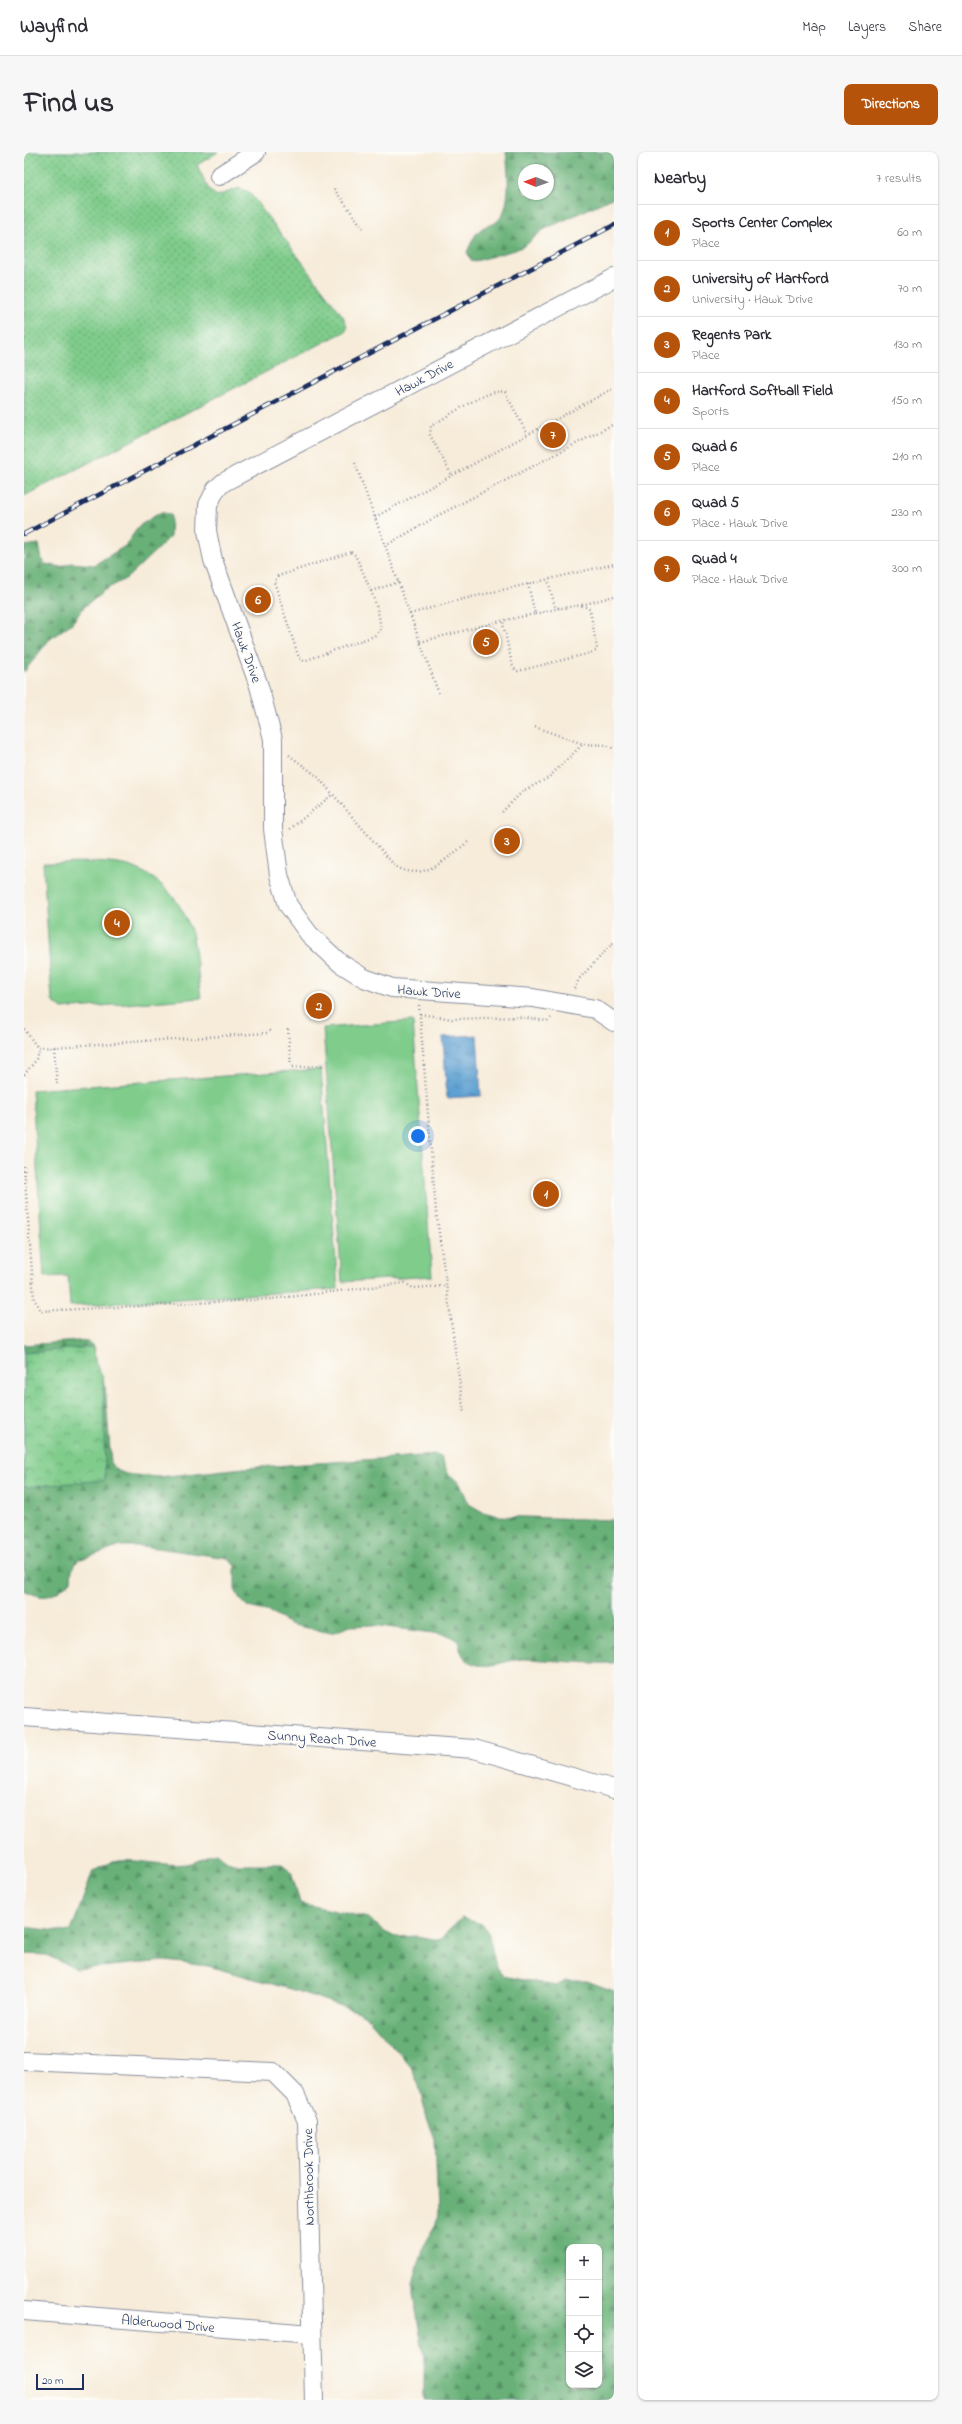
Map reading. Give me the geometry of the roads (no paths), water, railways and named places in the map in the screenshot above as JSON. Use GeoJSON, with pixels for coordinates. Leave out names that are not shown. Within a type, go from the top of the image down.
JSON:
{"type":"FeatureCollection","features":[{"type":"Feature","properties":{"kind":"street"},"geometry":{"type":"LineString","coordinates":[[220,176],[256,152]]}},
{"type":"Feature","properties":{"kind":"street","name":"Hawk Drive"},"geometry":{"type":"LineString","coordinates":[[614,278],[224,482],[212,496],[206,520],[213,560],[259,686],[273,739],[273,829],[279,875],[288,905],[310,934],[340,963],[364,978],[392,988],[533,998],[596,1009],[614,1022]]}},
{"type":"Feature","properties":{"kind":"street","name":"Sunny Reach Drive"},"geometry":{"type":"LineString","coordinates":[[24,1717],[474,1749],[614,1789]]}},
{"type":"Feature","properties":{"kind":"street","name":"Northbrook Drive"},"geometry":{"type":"LineString","coordinates":[[24,2061],[273,2072],[295,2094],[307,2121],[314,2400]]}},
{"type":"Feature","properties":{"kind":"street","name":"Alderwood Drive"},"geometry":{"type":"LineString","coordinates":[[24,2311],[312,2334]]}},
{"type":"Feature","properties":{"kind":"water"},"geometry":{"type":"Polygon","coordinates":[[[477,1035],[481,1096],[447,1098],[443,1037],[477,1035]]]}},
{"type":"Feature","properties":{"kind":"railway"},"geometry":{"type":"LineString","coordinates":[[24,534],[614,225]]}},
{"type":"Feature","properties":{"kind":"place","name":"Quad 4"},"geometry":{"type":"Point","coordinates":[553,435]}},
{"type":"Feature","properties":{"kind":"place","name":"Quad 5"},"geometry":{"type":"Point","coordinates":[258,600]}},
{"type":"Feature","properties":{"kind":"place","name":"Quad 6"},"geometry":{"type":"Point","coordinates":[486,642]}},
{"type":"Feature","properties":{"kind":"place","name":"Regents Park"},"geometry":{"type":"Point","coordinates":[507,841]}},
{"type":"Feature","properties":{"kind":"place","name":"Hartford Softball Field"},"geometry":{"type":"Point","coordinates":[117,923]}},
{"type":"Feature","properties":{"kind":"place","name":"University of Hartford"},"geometry":{"type":"Point","coordinates":[319,1006]}},
{"type":"Feature","properties":{"kind":"place","name":"Sports Center Complex"},"geometry":{"type":"Point","coordinates":[546,1194]}}]}
